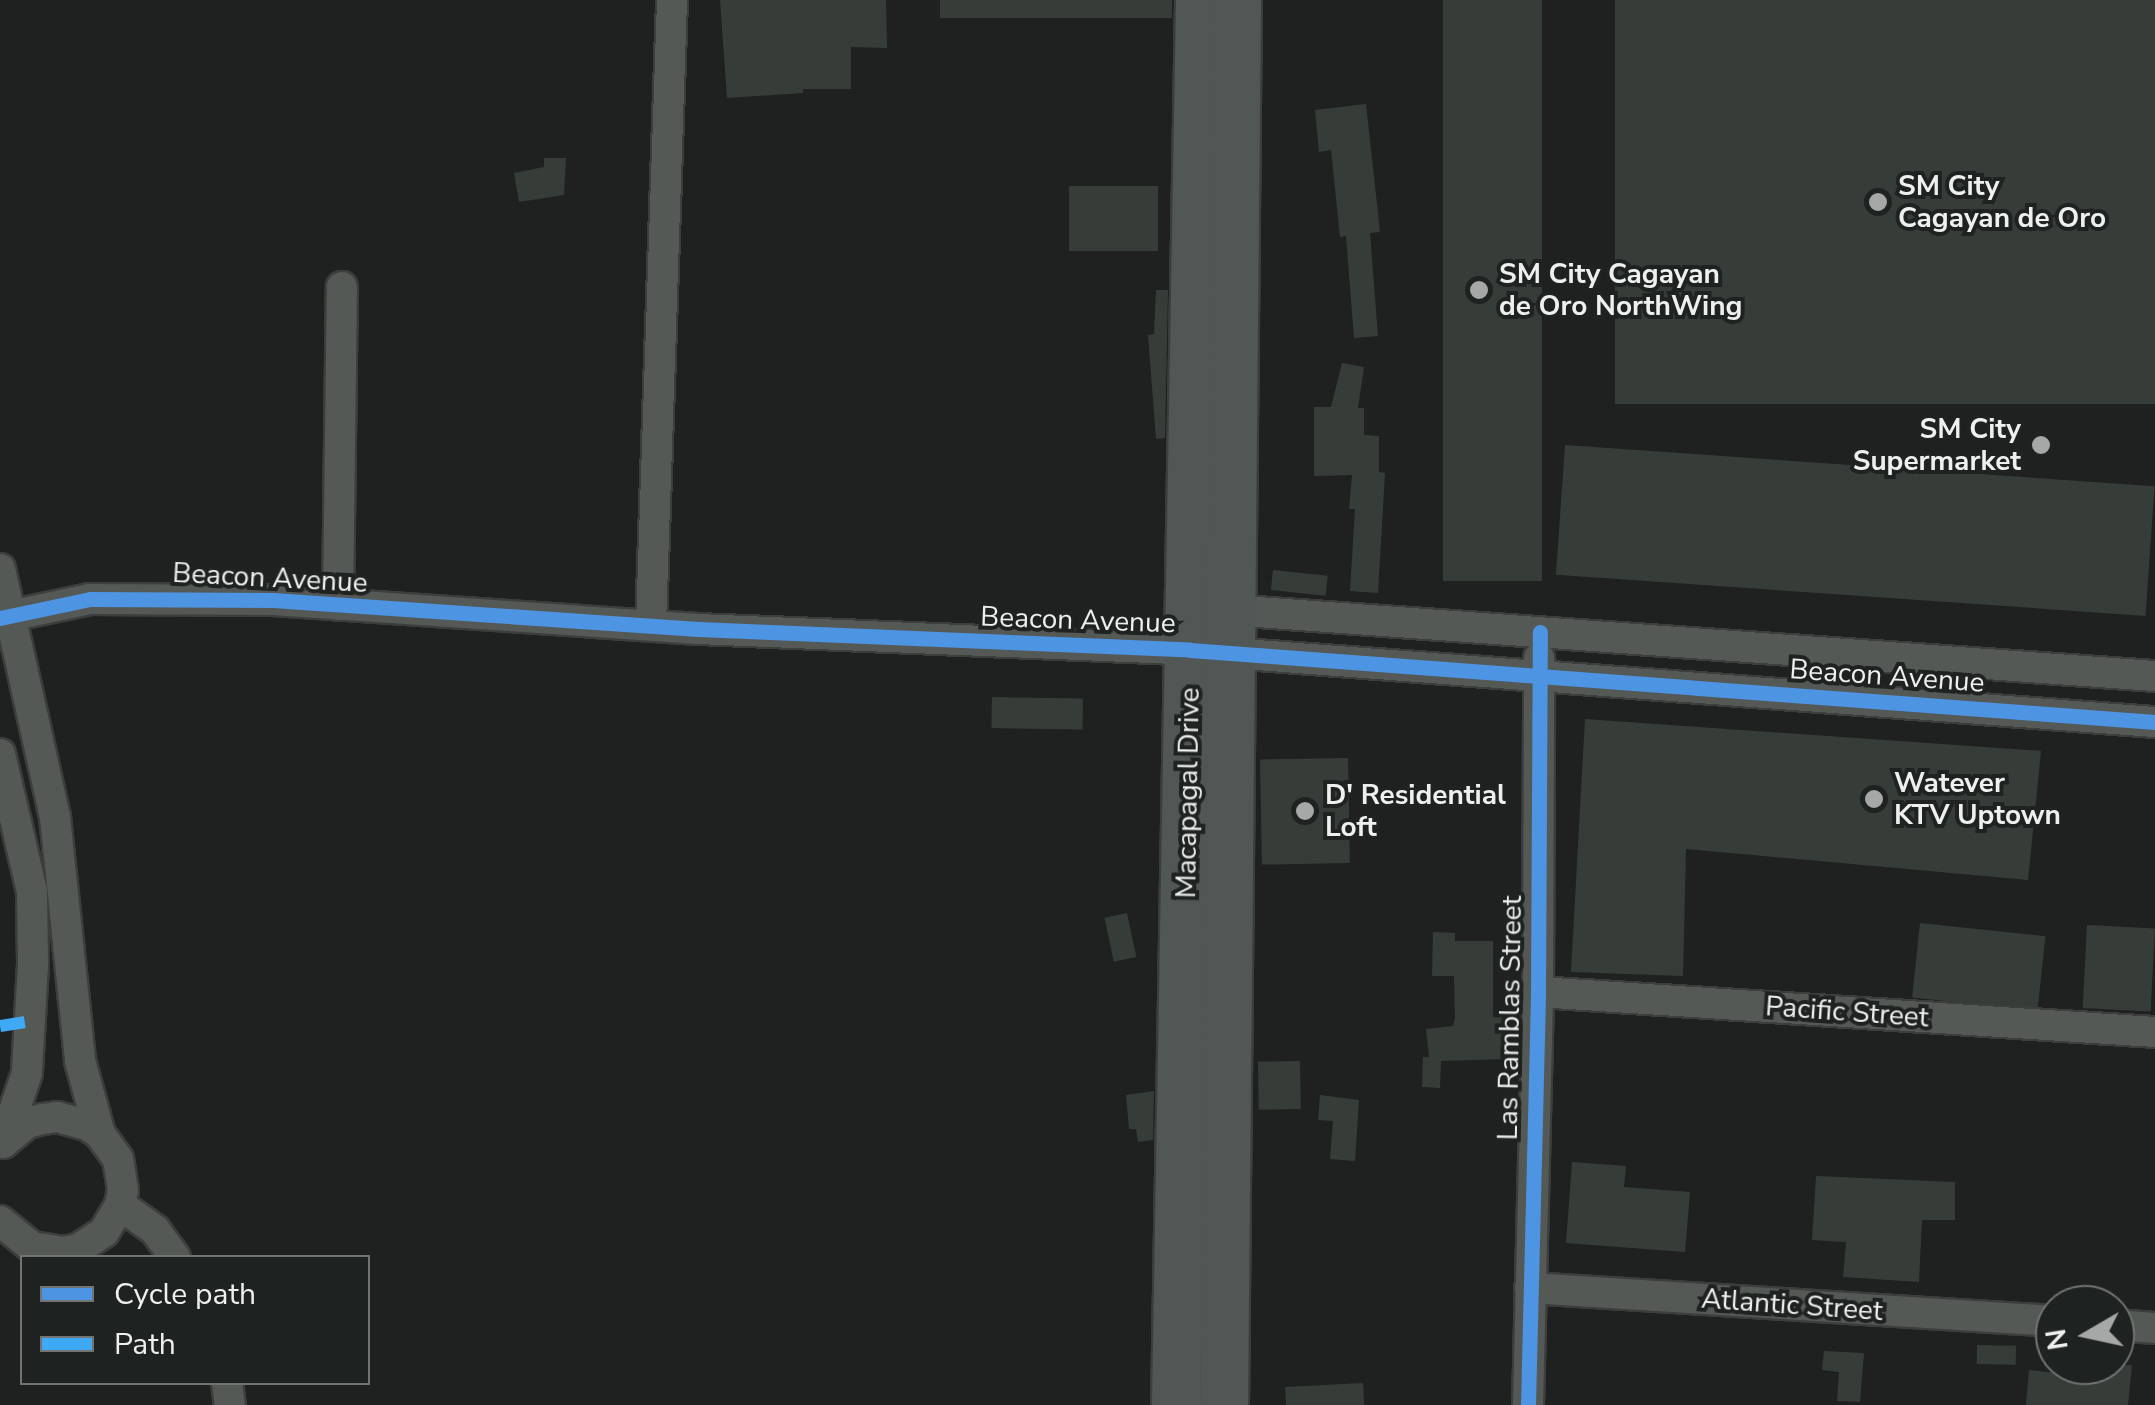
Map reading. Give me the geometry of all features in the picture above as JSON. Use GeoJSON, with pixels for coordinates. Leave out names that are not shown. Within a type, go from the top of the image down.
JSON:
{"type":"FeatureCollection","features":[{"type":"Feature","properties":{"kind":"main road","name":"Macapagal Drive"},"geometry":{"type":"LineString","coordinates":[[1200,0],[1224,1405]]}},
{"type":"Feature","properties":{"kind":"main road","name":"Macapagal Drive"},"geometry":{"type":"LineString","coordinates":[[1176,1405],[1237,0]]}},
{"type":"Feature","properties":{"kind":"street"},"geometry":{"type":"LineString","coordinates":[[651,624],[672,0]]}},
{"type":"Feature","properties":{"kind":"street"},"geometry":{"type":"LineString","coordinates":[[338,605],[342,286]]}},
{"type":"Feature","properties":{"kind":"street"},"geometry":{"type":"LineString","coordinates":[[0,568],[6,616],[55,817],[80,1061],[100,1134],[122,1174],[120,1205],[104,1232],[78,1248],[47,1252],[32,1248],[2,1228]]}},
{"type":"Feature","properties":{"kind":"street","name":"Beacon Avenue"},"geometry":{"type":"LineString","coordinates":[[6,616],[90,599],[124,597],[651,624],[1540,632],[2155,676]]}},
{"type":"Feature","properties":{"kind":"street","name":"Beacon Avenue"},"geometry":{"type":"LineString","coordinates":[[1209,630],[1539,676],[2155,722]]}},
{"type":"Feature","properties":{"kind":"street","name":"Las Ramblas Street"},"geometry":{"type":"LineString","coordinates":[[1528,1405],[1538,992],[1540,632]]}},
{"type":"Feature","properties":{"kind":"street"},"geometry":{"type":"LineString","coordinates":[[0,754],[5,792],[32,891],[32,1040],[19,1104],[1,1146]]}},
{"type":"Feature","properties":{"kind":"street","name":"Pacific Street"},"geometry":{"type":"LineString","coordinates":[[1538,992],[2155,1032]]}},
{"type":"Feature","properties":{"kind":"street"},"geometry":{"type":"LineString","coordinates":[[1,1146],[27,1124],[57,1117],[100,1134]]}},
{"type":"Feature","properties":{"kind":"street"},"geometry":{"type":"LineString","coordinates":[[120,1205],[155,1230],[173,1255]]}},
{"type":"Feature","properties":{"kind":"street","name":"Atlantic Street"},"geometry":{"type":"LineString","coordinates":[[1530,1288],[2035,1320]]}},
{"type":"Feature","properties":{"kind":"building"},"geometry":{"type":"Polygon","coordinates":[[[720,0],[886,0],[887,48],[851,47],[851,89],[803,89],[803,93],[727,98],[720,0]]]}},
{"type":"Feature","properties":{"kind":"building"},"geometry":{"type":"Polygon","coordinates":[[[940,0],[1172,0],[1172,18],[940,18],[940,0]]]}},
{"type":"Feature","properties":{"kind":"building","name":"SM City Cagayan de Oro NorthWing"},"geometry":{"type":"Polygon","coordinates":[[[1443,0],[1542,0],[1542,581],[1443,581],[1443,0]]]}},
{"type":"Feature","properties":{"kind":"building","name":"SM City Cagayan de Oro"},"geometry":{"type":"Polygon","coordinates":[[[1615,0],[2155,0],[2155,404],[1615,404],[1615,0]]]}},
{"type":"Feature","properties":{"kind":"building"},"geometry":{"type":"Polygon","coordinates":[[[1366,104],[1380,232],[1370,233],[1378,336],[1354,338],[1346,236],[1340,237],[1331,150],[1319,152],[1315,110],[1366,104]]]}},
{"type":"Feature","properties":{"kind":"building"},"geometry":{"type":"Polygon","coordinates":[[[544,158],[566,158],[564,195],[519,202],[514,173],[544,167],[544,158]]]}},
{"type":"Feature","properties":{"kind":"building"},"geometry":{"type":"Polygon","coordinates":[[[1069,186],[1158,186],[1158,251],[1069,251],[1069,186]]]}},
{"type":"Feature","properties":{"kind":"building"},"geometry":{"type":"Polygon","coordinates":[[[1156,290],[1168,290],[1165,438],[1156,439],[1148,335],[1154,334],[1156,290]]]}},
{"type":"Feature","properties":{"kind":"building"},"geometry":{"type":"Polygon","coordinates":[[[1342,363],[1364,367],[1358,408],[1364,408],[1364,435],[1379,436],[1379,472],[1385,473],[1378,593],[1350,591],[1355,509],[1349,509],[1352,475],[1314,476],[1314,407],[1331,407],[1342,363]]]}},
{"type":"Feature","properties":{"kind":"building"},"geometry":{"type":"Polygon","coordinates":[[[1565,445],[2155,486],[2145,616],[1556,575],[1565,445]]]}},
{"type":"Feature","properties":{"kind":"building"},"geometry":{"type":"Polygon","coordinates":[[[1273,570],[1328,576],[1326,596],[1271,590],[1273,570]]]}},
{"type":"Feature","properties":{"kind":"building"},"geometry":{"type":"Polygon","coordinates":[[[992,697],[1083,699],[1082,730],[991,728],[992,697]]]}},
{"type":"Feature","properties":{"kind":"building"},"geometry":{"type":"Polygon","coordinates":[[[1585,719],[2041,751],[2028,880],[1686,849],[1683,976],[1571,972],[1585,719]]]}},
{"type":"Feature","properties":{"kind":"building","name":"D' Residential Loft"},"geometry":{"type":"Polygon","coordinates":[[[1348,758],[1350,863],[1262,865],[1260,760],[1348,758]]]}},
{"type":"Feature","properties":{"kind":"building"},"geometry":{"type":"Polygon","coordinates":[[[1127,913],[1136,957],[1114,962],[1105,918],[1127,913]]]}},
{"type":"Feature","properties":{"kind":"building"},"geometry":{"type":"Polygon","coordinates":[[[1920,923],[2045,936],[2037,1011],[1912,998],[1920,923]]]}},
{"type":"Feature","properties":{"kind":"building"},"geometry":{"type":"Polygon","coordinates":[[[2087,925],[2155,929],[2151,1011],[2083,1008],[2087,925]]]}},
{"type":"Feature","properties":{"kind":"building"},"geometry":{"type":"Polygon","coordinates":[[[1433,932],[1455,933],[1455,941],[1493,941],[1493,1017],[1514,1017],[1515,1036],[1506,1037],[1506,1059],[1441,1061],[1440,1088],[1422,1087],[1423,1057],[1429,1057],[1426,1029],[1453,1026],[1454,976],[1432,976],[1433,932]]]}},
{"type":"Feature","properties":{"kind":"building"},"geometry":{"type":"Polygon","coordinates":[[[1300,1061],[1301,1109],[1259,1110],[1258,1062],[1300,1061]]]}},
{"type":"Feature","properties":{"kind":"building"},"geometry":{"type":"Polygon","coordinates":[[[1154,1091],[1153,1140],[1138,1142],[1136,1129],[1129,1129],[1126,1095],[1154,1091]]]}},
{"type":"Feature","properties":{"kind":"building"},"geometry":{"type":"Polygon","coordinates":[[[1320,1095],[1359,1100],[1355,1161],[1330,1159],[1333,1121],[1318,1120],[1320,1095]]]}},
{"type":"Feature","properties":{"kind":"building"},"geometry":{"type":"Polygon","coordinates":[[[1572,1162],[1626,1166],[1624,1187],[1690,1192],[1685,1252],[1566,1243],[1572,1162]]]}},
{"type":"Feature","properties":{"kind":"building"},"geometry":{"type":"Polygon","coordinates":[[[1816,1176],[1955,1182],[1955,1220],[1922,1220],[1919,1282],[1843,1277],[1846,1242],[1812,1240],[1816,1176]]]}},
{"type":"Feature","properties":{"kind":"building"},"geometry":{"type":"Polygon","coordinates":[[[1977,1345],[2016,1346],[2016,1365],[1977,1364],[1977,1345]]]}},
{"type":"Feature","properties":{"kind":"building"},"geometry":{"type":"Polygon","coordinates":[[[1824,1351],[1864,1353],[1860,1402],[1837,1401],[1839,1372],[1822,1370],[1824,1351]]]}},
{"type":"Feature","properties":{"kind":"building"},"geometry":{"type":"Polygon","coordinates":[[[2029,1370],[2035,1371],[2035,1385],[2130,1385],[2128,1405],[2026,1405],[2029,1370]]]}},
{"type":"Feature","properties":{"kind":"building"},"geometry":{"type":"Polygon","coordinates":[[[1363,1383],[1364,1405],[1286,1405],[1285,1387],[1363,1383]]]}},
{"type":"Feature","properties":{"kind":"marked path"},"geometry":{"type":"LineString","coordinates":[[0,1026],[32,1021]]}},
{"type":"Feature","properties":{"kind":"cycle path"},"geometry":{"type":"LineString","coordinates":[[0,618],[90,599],[273,600],[698,629],[1190,650],[2155,722]]}},
{"type":"Feature","properties":{"kind":"cycle path"},"geometry":{"type":"LineString","coordinates":[[1528,1405],[1538,992],[1540,632]]}},
{"type":"Feature","properties":{"kind":"place","name":"SM City Cagayan de Oro"},"geometry":{"type":"Point","coordinates":[1878,202]}},
{"type":"Feature","properties":{"kind":"place","name":"SM City Cagayan de Oro NorthWing"},"geometry":{"type":"Point","coordinates":[1479,290]}},
{"type":"Feature","properties":{"kind":"place","name":"SM City Supermarket"},"geometry":{"type":"Point","coordinates":[2041,445]}},
{"type":"Feature","properties":{"kind":"place","name":"Watever KTV Uptown"},"geometry":{"type":"Point","coordinates":[1874,799]}},
{"type":"Feature","properties":{"kind":"place","name":"D' Residential Loft"},"geometry":{"type":"Point","coordinates":[1305,811]}}]}
